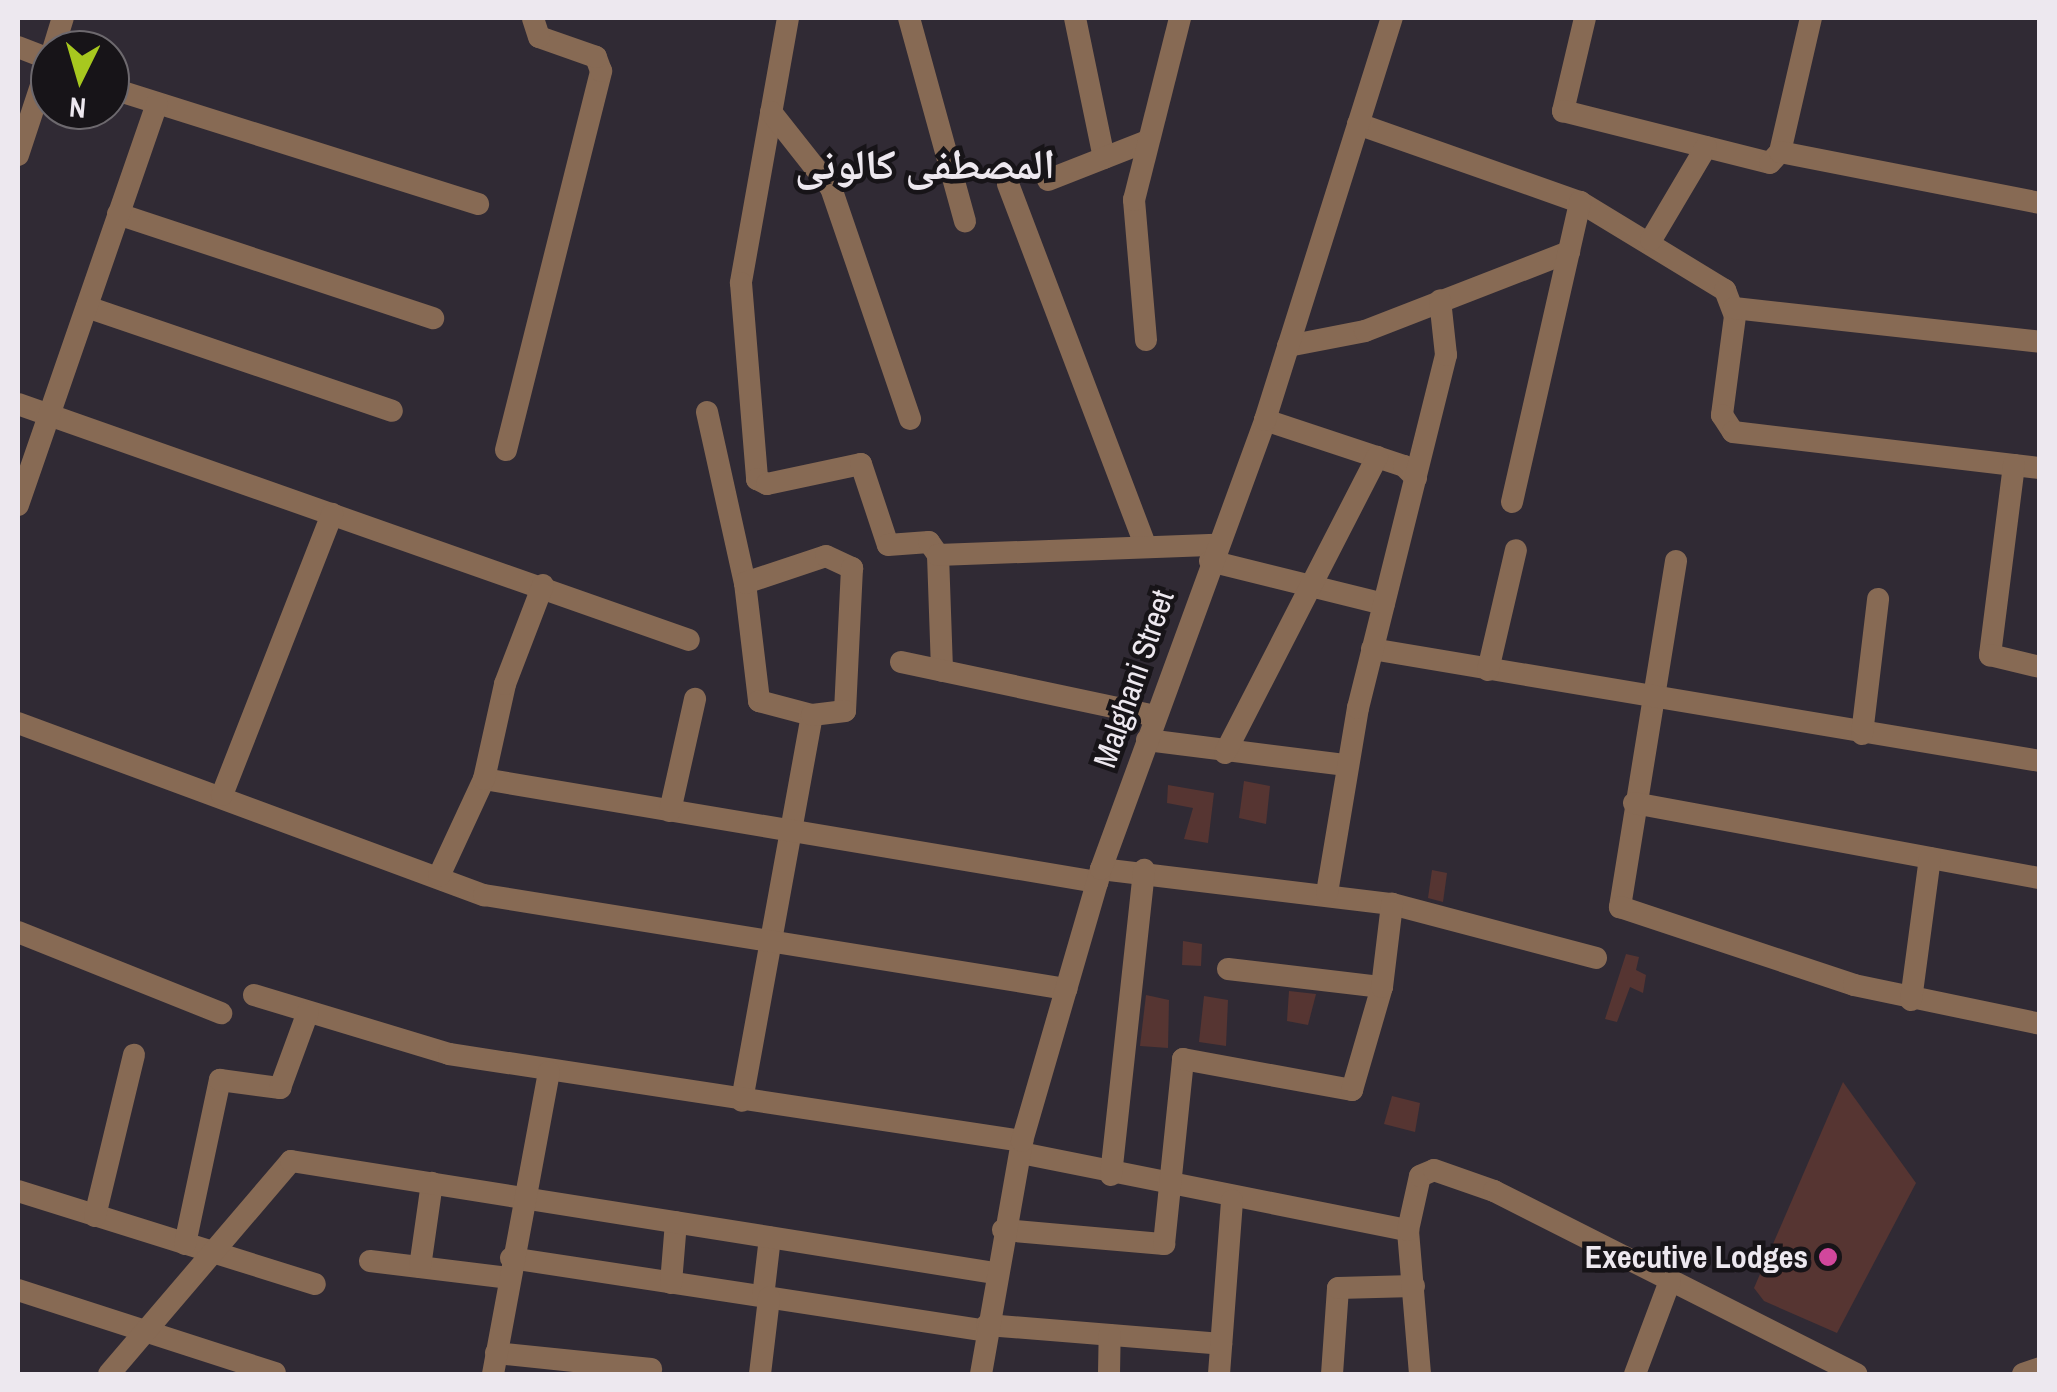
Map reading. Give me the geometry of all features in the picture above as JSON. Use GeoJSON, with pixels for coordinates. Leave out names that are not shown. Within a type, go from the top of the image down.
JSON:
{"type":"FeatureCollection","features":[{"type":"Feature","properties":{"kind":"street"},"geometry":{"type":"LineString","coordinates":[[506,450],[601,71],[596,57],[539,37],[532,18]]}},
{"type":"Feature","properties":{"kind":"street"},"geometry":{"type":"LineString","coordinates":[[788,18],[741,283],[757,479],[767,484],[858,461],[888,545],[929,542],[938,555],[942,671]]}},
{"type":"Feature","properties":{"kind":"street"},"geometry":{"type":"LineString","coordinates":[[909,18],[965,221]]}},
{"type":"Feature","properties":{"kind":"street"},"geometry":{"type":"LineString","coordinates":[[1076,18],[1104,158]]}},
{"type":"Feature","properties":{"kind":"street"},"geometry":{"type":"LineString","coordinates":[[1146,340],[1134,200],[1180,18]]}},
{"type":"Feature","properties":{"kind":"street","name":"Malghani Street"},"geometry":{"type":"LineString","coordinates":[[981,1374],[995,1272],[1021,1147],[1099,875],[1213,553],[1265,420],[1392,18]]}},
{"type":"Feature","properties":{"kind":"street"},"geometry":{"type":"LineString","coordinates":[[1585,18],[1563,111],[1770,162],[1780,152],[1811,18]]}},
{"type":"Feature","properties":{"kind":"street"},"geometry":{"type":"LineString","coordinates":[[130,94],[478,204]]}},
{"type":"Feature","properties":{"kind":"street"},"geometry":{"type":"LineString","coordinates":[[18,504],[157,103]]}},
{"type":"Feature","properties":{"kind":"street"},"geometry":{"type":"LineString","coordinates":[[771,112],[831,188],[910,419]]}},
{"type":"Feature","properties":{"kind":"street"},"geometry":{"type":"LineString","coordinates":[[18,155],[30,120]]}},
{"type":"Feature","properties":{"kind":"street"},"geometry":{"type":"LineString","coordinates":[[1358,124],[1580,202],[1651,240],[1725,290],[1734,308],[1722,415],[1733,432],[2040,468]]}},
{"type":"Feature","properties":{"kind":"street"},"geometry":{"type":"LineString","coordinates":[[1048,180],[1146,142]]}},
{"type":"Feature","properties":{"kind":"street"},"geometry":{"type":"LineString","coordinates":[[1651,240],[1706,147]]}},
{"type":"Feature","properties":{"kind":"street"},"geometry":{"type":"LineString","coordinates":[[1780,152],[2040,203]]}},
{"type":"Feature","properties":{"kind":"street"},"geometry":{"type":"LineString","coordinates":[[1008,184],[1146,547]]}},
{"type":"Feature","properties":{"kind":"street"},"geometry":{"type":"LineString","coordinates":[[1512,502],[1580,202]]}},
{"type":"Feature","properties":{"kind":"street"},"geometry":{"type":"LineString","coordinates":[[118,214],[433,318]]}},
{"type":"Feature","properties":{"kind":"street"},"geometry":{"type":"LineString","coordinates":[[1288,346],[1365,330],[1569,252]]}},
{"type":"Feature","properties":{"kind":"street"},"geometry":{"type":"LineString","coordinates":[[1328,892],[1346,766],[1446,355],[1440,300]]}},
{"type":"Feature","properties":{"kind":"street"},"geometry":{"type":"LineString","coordinates":[[87,307],[392,411]]}},
{"type":"Feature","properties":{"kind":"street"},"geometry":{"type":"LineString","coordinates":[[1734,308],[2040,342]]}},
{"type":"Feature","properties":{"kind":"street"},"geometry":{"type":"LineString","coordinates":[[18,404],[689,640]]}},
{"type":"Feature","properties":{"kind":"street"},"geometry":{"type":"LineString","coordinates":[[707,412],[745,584],[758,700],[812,715],[845,711],[852,568],[826,556],[745,584]]}},
{"type":"Feature","properties":{"kind":"street"},"geometry":{"type":"LineString","coordinates":[[1265,420],[1377,457],[1416,478]]}},
{"type":"Feature","properties":{"kind":"street"},"geometry":{"type":"LineString","coordinates":[[1225,753],[1377,457]]}},
{"type":"Feature","properties":{"kind":"street"},"geometry":{"type":"LineString","coordinates":[[2014,465],[1990,654],[2040,667]]}},
{"type":"Feature","properties":{"kind":"street"},"geometry":{"type":"LineString","coordinates":[[222,795],[332,514]]}},
{"type":"Feature","properties":{"kind":"street"},"geometry":{"type":"LineString","coordinates":[[938,555],[1146,547],[1213,553],[1311,587],[1384,604]]}},
{"type":"Feature","properties":{"kind":"street"},"geometry":{"type":"LineString","coordinates":[[1488,670],[1516,550]]}},
{"type":"Feature","properties":{"kind":"street"},"geometry":{"type":"LineString","coordinates":[[1676,561],[1620,907],[1911,1000],[2040,1024]]}},
{"type":"Feature","properties":{"kind":"street"},"geometry":{"type":"LineString","coordinates":[[439,876],[484,779],[504,684],[543,586]]}},
{"type":"Feature","properties":{"kind":"street"},"geometry":{"type":"LineString","coordinates":[[1862,734],[1878,599]]}},
{"type":"Feature","properties":{"kind":"street"},"geometry":{"type":"LineString","coordinates":[[1372,649],[1652,699],[2040,761]]}},
{"type":"Feature","properties":{"kind":"street"},"geometry":{"type":"LineString","coordinates":[[901,662],[1155,716]]}},
{"type":"Feature","properties":{"kind":"street"},"geometry":{"type":"LineString","coordinates":[[670,810],[695,699]]}},
{"type":"Feature","properties":{"kind":"street"},"geometry":{"type":"LineString","coordinates":[[742,1101],[812,715]]}},
{"type":"Feature","properties":{"kind":"street"},"geometry":{"type":"LineString","coordinates":[[18,722],[484,895],[1066,989]]}},
{"type":"Feature","properties":{"kind":"street"},"geometry":{"type":"LineString","coordinates":[[1147,740],[1346,766]]}},
{"type":"Feature","properties":{"kind":"street"},"geometry":{"type":"LineString","coordinates":[[484,779],[791,831],[1099,875],[1144,870],[1328,892],[1392,904],[1596,958]]}},
{"type":"Feature","properties":{"kind":"street"},"geometry":{"type":"LineString","coordinates":[[1634,803],[2040,878]]}},
{"type":"Feature","properties":{"kind":"street"},"geometry":{"type":"LineString","coordinates":[[1911,1000],[1930,858]]}},
{"type":"Feature","properties":{"kind":"street"},"geometry":{"type":"LineString","coordinates":[[1112,1175],[1144,870]]}},
{"type":"Feature","properties":{"kind":"street"},"geometry":{"type":"LineString","coordinates":[[1003,1230],[1164,1244],[1173,1188],[1178,1062],[1352,1090],[1382,987],[1392,904]]}},
{"type":"Feature","properties":{"kind":"street"},"geometry":{"type":"LineString","coordinates":[[18,932],[221,1013]]}},
{"type":"Feature","properties":{"kind":"street"},"geometry":{"type":"LineString","coordinates":[[1228,968],[1382,987]]}},
{"type":"Feature","properties":{"kind":"street"},"geometry":{"type":"LineString","coordinates":[[254,995],[430,1049],[549,1072],[1021,1147],[1112,1175],[1408,1230]]}},
{"type":"Feature","properties":{"kind":"street"},"geometry":{"type":"LineString","coordinates":[[186,1244],[220,1080],[280,1088],[308,1012]]}},
{"type":"Feature","properties":{"kind":"street"},"geometry":{"type":"LineString","coordinates":[[95,1216],[134,1055]]}},
{"type":"Feature","properties":{"kind":"street"},"geometry":{"type":"LineString","coordinates":[[549,1072],[520,1198],[494,1364],[651,1368]]}},
{"type":"Feature","properties":{"kind":"street"},"geometry":{"type":"LineString","coordinates":[[109,1374],[291,1161],[995,1272]]}},
{"type":"Feature","properties":{"kind":"street"},"geometry":{"type":"LineString","coordinates":[[1420,1374],[1408,1230],[1420,1176],[1434,1170],[1494,1190],[1856,1374]]}},
{"type":"Feature","properties":{"kind":"street"},"geometry":{"type":"LineString","coordinates":[[420,1267],[432,1184]]}},
{"type":"Feature","properties":{"kind":"street"},"geometry":{"type":"LineString","coordinates":[[18,1192],[314,1284]]}},
{"type":"Feature","properties":{"kind":"street"},"geometry":{"type":"LineString","coordinates":[[1219,1374],[1232,1200]]}},
{"type":"Feature","properties":{"kind":"street"},"geometry":{"type":"LineString","coordinates":[[671,1283],[676,1222]]}},
{"type":"Feature","properties":{"kind":"street"},"geometry":{"type":"LineString","coordinates":[[760,1374],[770,1237]]}},
{"type":"Feature","properties":{"kind":"street"},"geometry":{"type":"LineString","coordinates":[[370,1260],[420,1267],[509,1268],[671,1283],[987,1328],[1221,1344]]}},
{"type":"Feature","properties":{"kind":"street"},"geometry":{"type":"LineString","coordinates":[[1636,1374],[1670,1281]]}},
{"type":"Feature","properties":{"kind":"street"},"geometry":{"type":"LineString","coordinates":[[1332,1374],[1338,1288],[1414,1286]]}},
{"type":"Feature","properties":{"kind":"street"},"geometry":{"type":"LineString","coordinates":[[18,1290],[276,1373]]}},
{"type":"Feature","properties":{"kind":"street"},"geometry":{"type":"LineString","coordinates":[[1109,1374],[1110,1335]]}},
{"type":"Feature","properties":{"kind":"street"},"geometry":{"type":"LineString","coordinates":[[2024,1374],[2040,1368]]}},
{"type":"Feature","properties":{"kind":"building"},"geometry":{"type":"Polygon","coordinates":[[[1244,781],[1270,786],[1266,824],[1239,818],[1244,781]]]}},
{"type":"Feature","properties":{"kind":"building"},"geometry":{"type":"Polygon","coordinates":[[[1168,785],[1214,793],[1208,843],[1184,839],[1193,808],[1167,803],[1168,785]]]}},
{"type":"Feature","properties":{"kind":"building"},"geometry":{"type":"Polygon","coordinates":[[[1432,870],[1447,873],[1443,902],[1428,898],[1432,870]]]}},
{"type":"Feature","properties":{"kind":"building"},"geometry":{"type":"Polygon","coordinates":[[[1183,941],[1202,944],[1201,966],[1182,965],[1183,941]]]}},
{"type":"Feature","properties":{"kind":"building"},"geometry":{"type":"Polygon","coordinates":[[[1626,954],[1639,957],[1636,970],[1646,975],[1643,993],[1630,987],[1617,1022],[1605,1019],[1626,954]]]}},
{"type":"Feature","properties":{"kind":"building"},"geometry":{"type":"Polygon","coordinates":[[[1289,991],[1316,994],[1308,1025],[1287,1021],[1289,991]]]}},
{"type":"Feature","properties":{"kind":"building"},"geometry":{"type":"Polygon","coordinates":[[[1146,995],[1169,1000],[1168,1048],[1140,1046],[1146,995]]]}},
{"type":"Feature","properties":{"kind":"building"},"geometry":{"type":"Polygon","coordinates":[[[1204,996],[1228,1000],[1226,1046],[1199,1042],[1204,996]]]}},
{"type":"Feature","properties":{"kind":"building"},"geometry":{"type":"Polygon","coordinates":[[[1843,1082],[1916,1183],[1837,1333],[1764,1301],[1754,1288],[1843,1082]]]}},
{"type":"Feature","properties":{"kind":"building"},"geometry":{"type":"Polygon","coordinates":[[[1392,1096],[1420,1103],[1415,1132],[1384,1124],[1392,1096]]]}},
{"type":"Feature","properties":{"kind":"place","name":"Executive Lodges"},"geometry":{"type":"Point","coordinates":[1828,1257]}},
{"type":"Feature","properties":{"kind":"district","name":"المصطفی کالونی"},"geometry":{"type":"Point","coordinates":[925,164]}}]}
